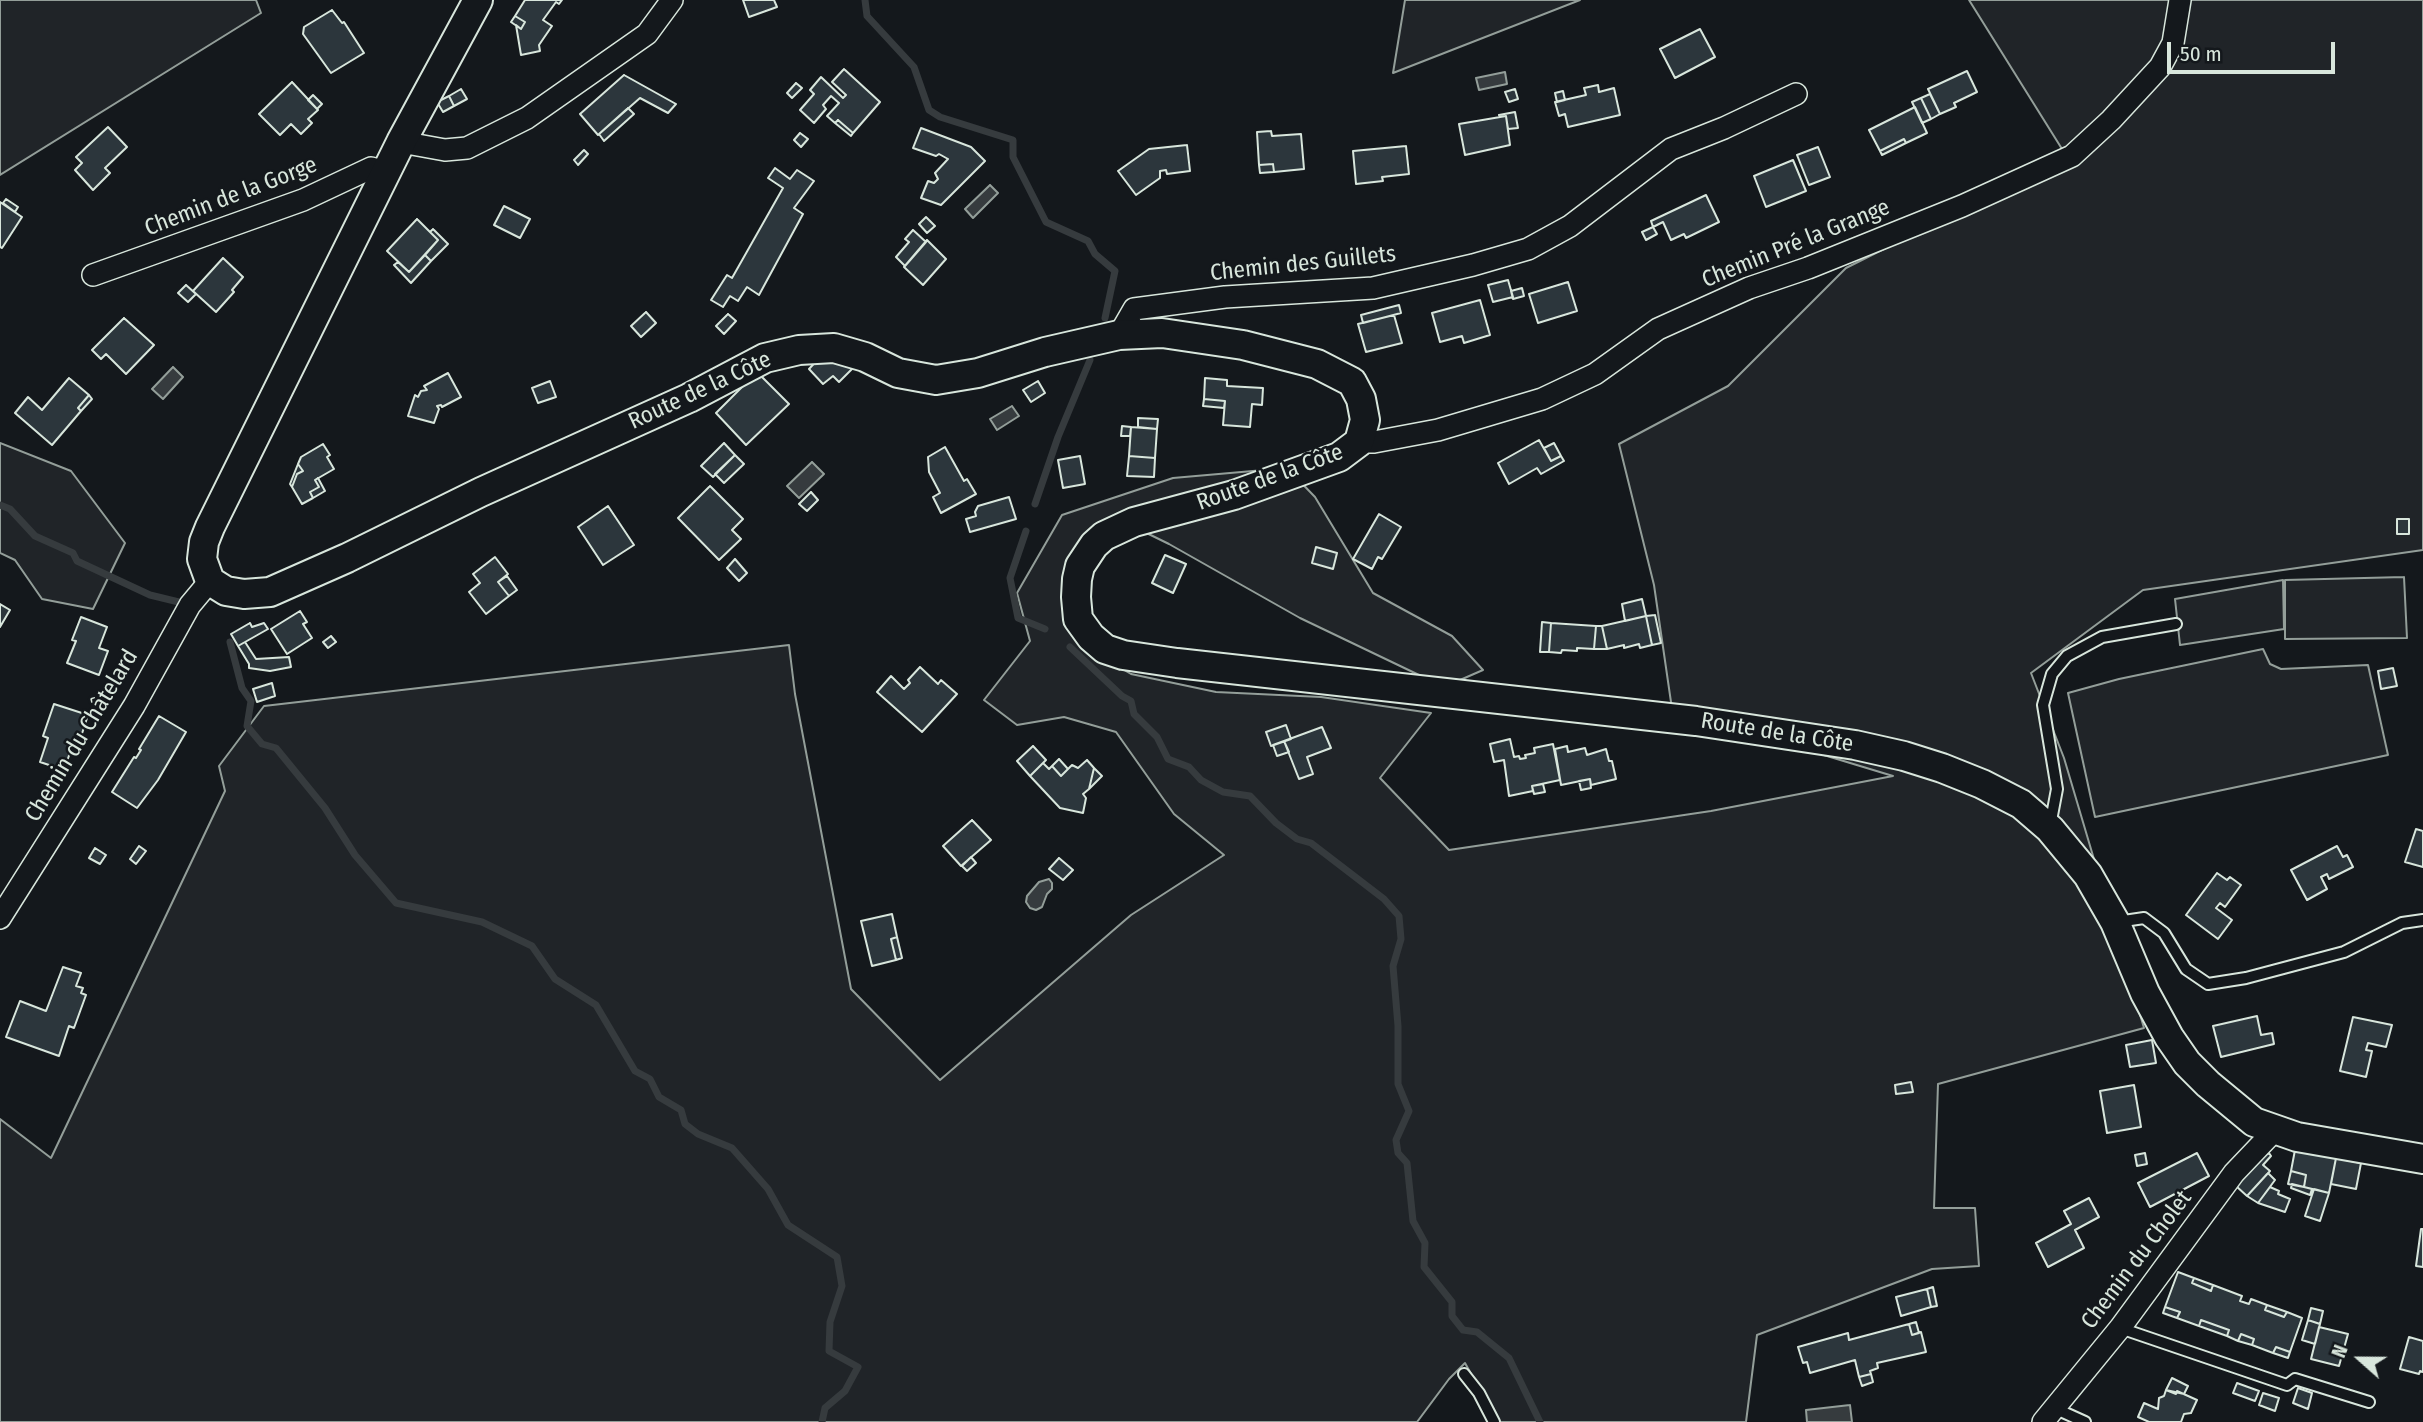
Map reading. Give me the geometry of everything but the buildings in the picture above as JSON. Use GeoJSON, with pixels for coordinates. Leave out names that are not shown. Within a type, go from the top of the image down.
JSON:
{"type":"FeatureCollection","features":[{"type":"Feature","properties":{"kind":"street"},"geometry":{"type":"LineString","coordinates":[[210,581],[202,559],[204,542],[210,527],[401,142],[478,0]]}},
{"type":"Feature","properties":{"kind":"street"},"geometry":{"type":"LineString","coordinates":[[401,142],[444,150],[467,148],[527,118],[647,34],[672,0]]}},
{"type":"Feature","properties":{"kind":"street","name":"Chemin Pré la Grange"},"geometry":{"type":"LineString","coordinates":[[1359,442],[1374,442],[1438,430],[1479,420],[1542,399],[1595,374],[1658,329],[1749,288],[1808,268],[1962,206],[2073,156],[2111,120],[2160,66],[2173,43],[2180,0]]}},
{"type":"Feature","properties":{"kind":"street","name":"Chemin des Guillets"},"geometry":{"type":"LineString","coordinates":[[1119,335],[1134,309],[1225,297],[1373,288],[1528,250],[1570,226],[1671,149],[1724,128],[1796,94]]}},
{"type":"Feature","properties":{"kind":"street","name":"Chemin de la Gorge"},"geometry":{"type":"LineString","coordinates":[[93,275],[303,200],[371,168],[386,172]]}},
{"type":"Feature","properties":{"kind":"street","name":"Route de la Côte"},"geometry":{"type":"LineString","coordinates":[[210,581],[226,591],[244,594],[270,592],[689,398],[765,358],[799,350],[834,348],[865,357],[898,373],[936,380],[978,373],[1045,352],[1119,335],[1162,333],[1243,345],[1317,364],[1352,382],[1361,399],[1366,420],[1359,442],[1339,457],[1234,495],[1134,523],[1104,536],[1094,545],[1080,566],[1076,597],[1078,619],[1091,637],[1105,649],[1123,655],[1696,721],[1855,745],[1904,756],[1982,784],[2021,804],[2050,829],[2088,875],[2115,922],[2145,993],[2169,1038],[2187,1063],[2208,1084],[2254,1122],[2275,1130],[2297,1137],[2423,1159]]}},
{"type":"Feature","properties":{"kind":"street","name":"Chemin du Châtelard"},"geometry":{"type":"LineString","coordinates":[[0,918],[134,706],[190,605],[210,581]]}},
{"type":"Feature","properties":{"kind":"street","name":"Chemin du Cholet"},"geometry":{"type":"LineString","coordinates":[[2048,1415],[2120,1328],[2234,1173],[2275,1130]]}},
{"type":"Feature","properties":{"kind":"lane"},"geometry":{"type":"LineString","coordinates":[[2050,829],[2057,789],[2043,705],[2052,674],[2067,656],[2102,637],[2176,624]]}},
{"type":"Feature","properties":{"kind":"lane"},"geometry":{"type":"LineString","coordinates":[[2115,922],[2144,918],[2164,933],[2186,969],[2208,984],[2246,978],[2344,952],[2402,923],[2423,920]]}},
{"type":"Feature","properties":{"kind":"lane"},"geometry":{"type":"LineString","coordinates":[[2120,1328],[2287,1385],[2295,1379],[2369,1402]]}},
{"type":"Feature","properties":{"kind":"lane"},"geometry":{"type":"LineString","coordinates":[[1464,1374],[1479,1394],[1494,1422]]}},
{"type":"Feature","properties":{"kind":"lane"},"geometry":{"type":"LineString","coordinates":[[2048,1415],[2085,1422]]}},
{"type":"Feature","properties":{"kind":"shaded area"},"geometry":{"type":"Polygon","coordinates":[[[0,0],[256,0],[261,13],[0,175],[0,0]]]}},
{"type":"Feature","properties":{"kind":"shaded area"},"geometry":{"type":"Polygon","coordinates":[[[1405,0],[1580,0],[1393,73],[1405,0]]]}},
{"type":"Feature","properties":{"kind":"shaded area"},"geometry":{"type":"Polygon","coordinates":[[[1969,0],[2423,0],[2423,550],[2143,590],[2031,673],[2064,758],[2144,1028],[1938,1084],[1934,1208],[1975,1208],[1979,1266],[1932,1269],[1757,1335],[1746,1422],[1498,1422],[1465,1363],[1449,1379],[1417,1422],[0,1422],[0,1119],[51,1158],[225,791],[219,766],[264,706],[789,645],[795,694],[851,989],[940,1080],[1131,915],[1224,855],[1174,814],[1116,732],[1064,717],[1017,725],[984,700],[1030,641],[1017,593],[1062,515],[1173,478],[1287,468],[1315,497],[1373,593],[1452,636],[1483,670],[1444,687],[1300,618],[1169,544],[1122,521],[1075,549],[1062,607],[1090,650],[1131,674],[1216,692],[1321,697],[1431,713],[1380,778],[1449,850],[1711,811],[1893,776],[1672,709],[1654,585],[1619,444],[1728,386],[1846,268],[2067,157],[1969,0]]]}},
{"type":"Feature","properties":{"kind":"shaded area"},"geometry":{"type":"Polygon","coordinates":[[[1505,72],[1507,84],[1479,90],[1476,78],[1505,72]]]}},
{"type":"Feature","properties":{"kind":"shaded area"},"geometry":{"type":"Polygon","coordinates":[[[990,185],[998,193],[973,218],[965,209],[990,185]]]}},
{"type":"Feature","properties":{"kind":"shaded area"},"geometry":{"type":"Polygon","coordinates":[[[173,367],[183,377],[163,399],[152,389],[173,367]]]}},
{"type":"Feature","properties":{"kind":"shaded area"},"geometry":{"type":"Polygon","coordinates":[[[1012,406],[1019,416],[997,430],[990,419],[1012,406]]]}},
{"type":"Feature","properties":{"kind":"shaded area"},"geometry":{"type":"Polygon","coordinates":[[[0,443],[71,471],[125,543],[93,609],[42,599],[15,560],[0,553],[0,443]]]}},
{"type":"Feature","properties":{"kind":"shaded area"},"geometry":{"type":"Polygon","coordinates":[[[812,462],[824,474],[799,498],[787,486],[812,462]]]}},
{"type":"Feature","properties":{"kind":"shaded area"},"geometry":{"type":"Polygon","coordinates":[[[2404,577],[2407,638],[2285,639],[2285,580],[2404,577]]]}},
{"type":"Feature","properties":{"kind":"shaded area"},"geometry":{"type":"Polygon","coordinates":[[[2283,580],[2284,629],[2180,645],[2175,599],[2283,580]]]}},
{"type":"Feature","properties":{"kind":"shaded area"},"geometry":{"type":"Polygon","coordinates":[[[2263,649],[2270,664],[2281,669],[2368,665],[2388,755],[2095,817],[2068,693],[2119,679],[2263,649]]]}},
{"type":"Feature","properties":{"kind":"shaded area"},"geometry":{"type":"Polygon","coordinates":[[[1049,879],[1052,889],[1042,907],[1036,910],[1030,908],[1026,902],[1027,896],[1039,882],[1049,879]]]}},
{"type":"Feature","properties":{"kind":"shaded area"},"geometry":{"type":"Polygon","coordinates":[[[1850,1405],[1852,1422],[1807,1422],[1806,1410],[1850,1405]]]}},
{"type":"Feature","properties":{"kind":"waterway"},"geometry":{"type":"LineString","coordinates":[[865,0],[867,16],[914,67],[929,110],[940,117],[1013,140],[1013,157],[1046,222],[1088,241],[1095,254],[1115,271],[1105,318]]}},
{"type":"Feature","properties":{"kind":"waterway"},"geometry":{"type":"LineString","coordinates":[[1035,504],[1058,437],[1090,360]]}},
{"type":"Feature","properties":{"kind":"waterway"},"geometry":{"type":"LineString","coordinates":[[0,505],[10,509],[35,536],[73,553],[77,561],[150,595],[187,604]]}},
{"type":"Feature","properties":{"kind":"waterway"},"geometry":{"type":"LineString","coordinates":[[1026,531],[1010,578],[1018,618],[1045,629]]}},
{"type":"Feature","properties":{"kind":"waterway"},"geometry":{"type":"LineString","coordinates":[[230,642],[242,688],[251,701],[247,726],[262,744],[276,748],[325,808],[355,855],[396,903],[482,922],[532,946],[555,979],[596,1005],[635,1071],[650,1079],[659,1097],[681,1110],[685,1124],[698,1134],[732,1148],[768,1189],[788,1225],[837,1257],[842,1286],[830,1322],[829,1351],[858,1367],[845,1391],[825,1408],[822,1422]]}},
{"type":"Feature","properties":{"kind":"waterway"},"geometry":{"type":"LineString","coordinates":[[1070,647],[1122,696],[1131,701],[1134,714],[1157,737],[1168,759],[1189,767],[1201,780],[1223,792],[1250,796],[1276,823],[1297,839],[1311,843],[1384,899],[1399,916],[1401,939],[1393,966],[1398,1026],[1398,1084],[1409,1111],[1396,1140],[1398,1153],[1407,1163],[1413,1221],[1425,1243],[1424,1267],[1452,1302],[1452,1316],[1463,1330],[1477,1332],[1509,1358],[1540,1422]]}}]}
